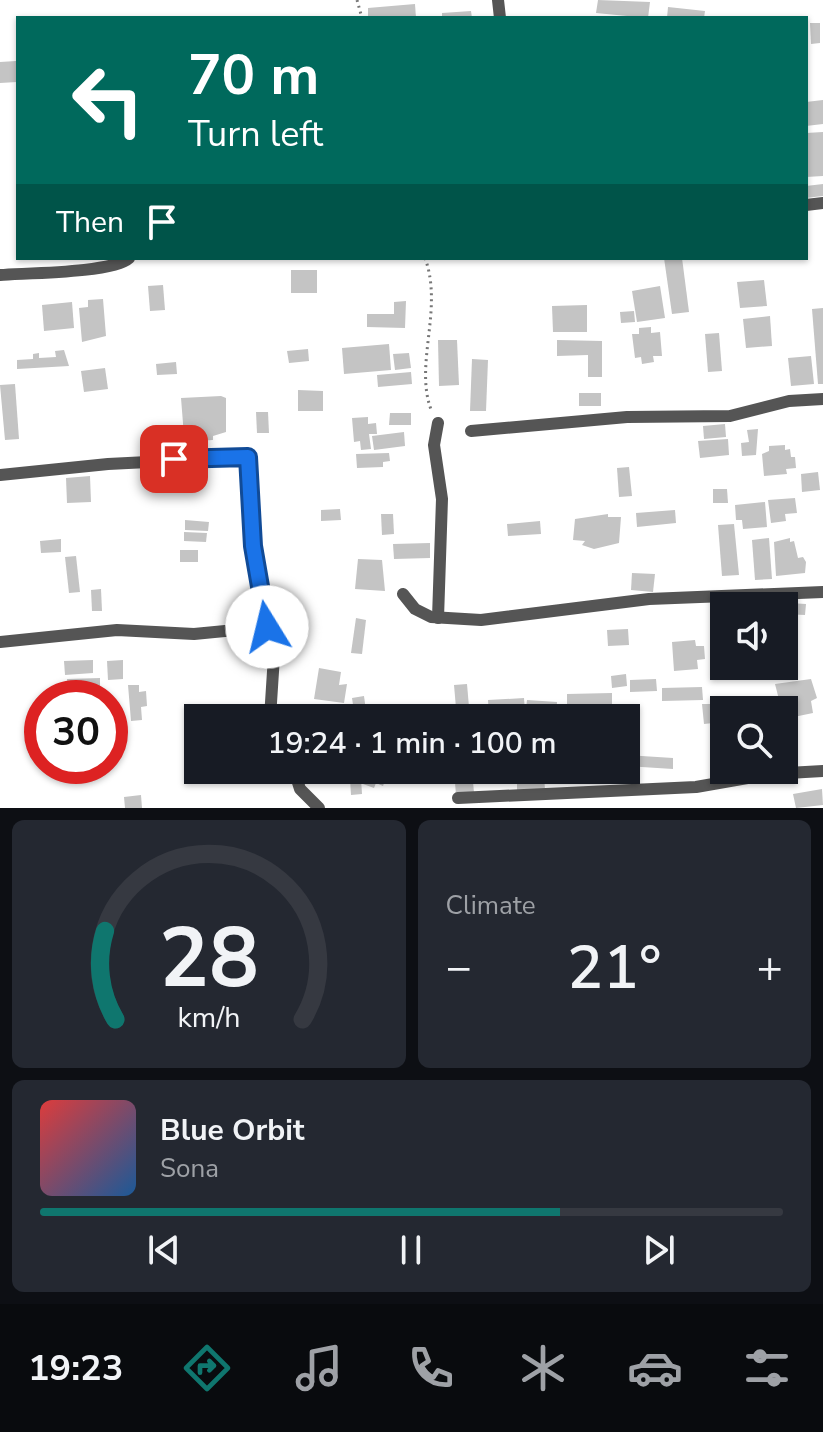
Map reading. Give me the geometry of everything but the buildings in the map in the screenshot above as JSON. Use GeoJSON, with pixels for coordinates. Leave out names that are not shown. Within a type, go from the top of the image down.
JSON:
{"type":"FeatureCollection","features":[{"type":"Feature","properties":{"kind":"street"},"geometry":{"type":"LineString","coordinates":[[0,275],[73,271],[122,264],[127,260]]}},
{"type":"Feature","properties":{"kind":"street"},"geometry":{"type":"LineString","coordinates":[[471,431],[636,416],[730,416],[789,401],[823,399]]}},
{"type":"Feature","properties":{"kind":"street"},"geometry":{"type":"LineString","coordinates":[[438,423],[434,445],[442,499],[438,618]]}},
{"type":"Feature","properties":{"kind":"street"},"geometry":{"type":"LineString","coordinates":[[0,475],[121,463],[248,457],[253,546],[274,656],[271,704]]}},
{"type":"Feature","properties":{"kind":"street"},"geometry":{"type":"LineString","coordinates":[[403,594],[415,609],[438,618],[481,620],[649,599],[823,592]]}},
{"type":"Feature","properties":{"kind":"street"},"geometry":{"type":"LineString","coordinates":[[0,642],[117,630],[194,634],[267,627]]}},
{"type":"Feature","properties":{"kind":"street"},"geometry":{"type":"LineString","coordinates":[[458,798],[696,787],[770,774],[823,771]]}},
{"type":"Feature","properties":{"kind":"street"},"geometry":{"type":"LineString","coordinates":[[298,784],[319,808]]}},
{"type":"Feature","properties":{"kind":"path"},"geometry":{"type":"LineString","coordinates":[[425,260],[432,332],[425,382],[438,423]]}},
{"type":"Feature","properties":{"kind":"route"},"geometry":{"type":"LineString","coordinates":[[174,459],[248,457],[254,509],[253,546],[267,627]]}}]}
